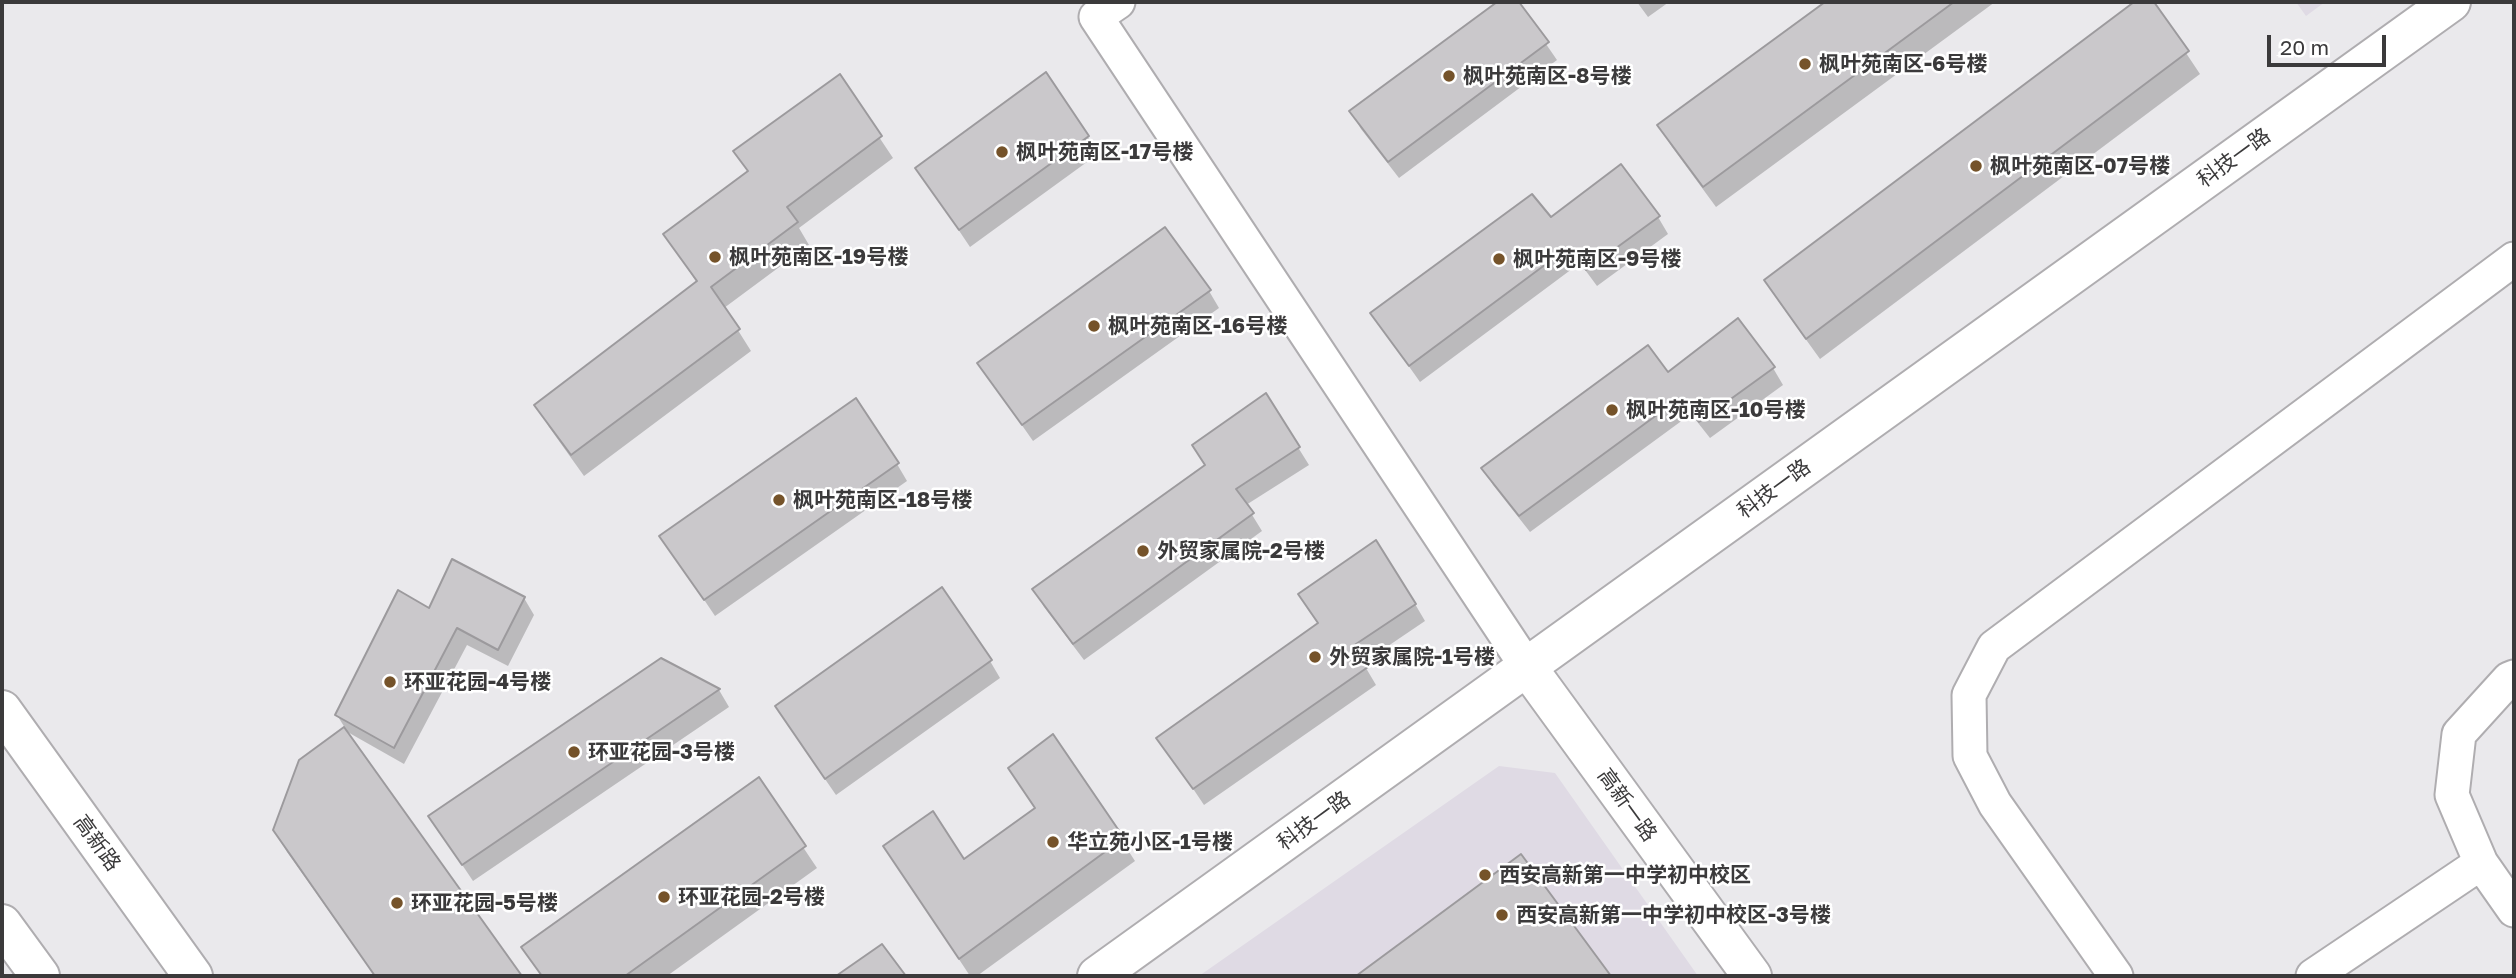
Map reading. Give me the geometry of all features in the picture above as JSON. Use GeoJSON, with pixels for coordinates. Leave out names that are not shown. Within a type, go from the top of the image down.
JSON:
{"type":"FeatureCollection","features":[{"type":"Feature","properties":{"kind":"street"},"geometry":{"type":"LineString","coordinates":[[1118,2],[1097,17],[1527,667]]}},
{"type":"Feature","properties":{"kind":"street","name":"科技一路"},"geometry":{"type":"LineString","coordinates":[[1097,976],[2451,2]]}},
{"type":"Feature","properties":{"kind":"street"},"geometry":{"type":"LineString","coordinates":[[2116,976],[1995,804],[1970,756],[1969,695],[1994,648],[2514,260]]}},
{"type":"Feature","properties":{"kind":"street","name":"高新一路"},"geometry":{"type":"LineString","coordinates":[[1527,667],[1752,976]]}},
{"type":"Feature","properties":{"kind":"street"},"geometry":{"type":"LineString","coordinates":[[2514,677],[2509,679],[2459,734],[2452,795],[2481,863],[2514,910]]}},
{"type":"Feature","properties":{"kind":"street","name":"高新路"},"geometry":{"type":"LineString","coordinates":[[2,709],[193,976]]}},
{"type":"Feature","properties":{"kind":"street"},"geometry":{"type":"LineString","coordinates":[[2313,976],[2481,863]]}},
{"type":"Feature","properties":{"kind":"street"},"geometry":{"type":"LineString","coordinates":[[2,924],[40,976]]}},
{"type":"Feature","properties":{"kind":"shaded area"},"geometry":{"type":"Polygon","coordinates":[[[2296,2],[2325,2],[2306,16],[2296,2]]]}},
{"type":"Feature","properties":{"kind":"shaded area","name":"西安高新第一中学初中校区"},"geometry":{"type":"Polygon","coordinates":[[[1499,766],[1555,773],[1698,976],[1199,976],[1499,766]]]}},
{"type":"Feature","properties":{"kind":"building","name":"枫叶苑南区-8号楼"},"geometry":{"type":"Polygon","coordinates":[[[1497,2],[1519,2],[1549,42],[1388,162],[1349,111],[1497,2]]]}},
{"type":"Feature","properties":{"kind":"building","name":"枫叶苑南区-6号楼"},"geometry":{"type":"Polygon","coordinates":[[[1825,2],[1954,2],[1703,187],[1657,125],[1825,2]]]}},
{"type":"Feature","properties":{"kind":"building","name":"枫叶苑南区-07号楼"},"geometry":{"type":"Polygon","coordinates":[[[2134,2],[2154,2],[2189,51],[1806,339],[1764,280],[2134,2]]]}},
{"type":"Feature","properties":{"kind":"building","name":"枫叶苑南区-17号楼"},"geometry":{"type":"Polygon","coordinates":[[[1046,72],[1089,136],[959,230],[915,168],[1046,72]]]}},
{"type":"Feature","properties":{"kind":"building","name":"枫叶苑南区-19号楼"},"geometry":{"type":"Polygon","coordinates":[[[840,74],[882,136],[787,207],[798,222],[711,287],[740,329],[571,455],[534,405],[697,281],[663,234],[748,171],[733,151],[840,74]]]}},
{"type":"Feature","properties":{"kind":"building","name":"枫叶苑南区-9号楼"},"geometry":{"type":"Polygon","coordinates":[[[1621,164],[1660,216],[1586,270],[1569,247],[1409,366],[1370,313],[1532,194],[1551,217],[1621,164]]]}},
{"type":"Feature","properties":{"kind":"building","name":"枫叶苑南区-16号楼"},"geometry":{"type":"Polygon","coordinates":[[[1165,227],[1211,290],[1022,425],[977,363],[1165,227]]]}},
{"type":"Feature","properties":{"kind":"building","name":"枫叶苑南区-10号楼"},"geometry":{"type":"Polygon","coordinates":[[[1738,318],[1775,367],[1699,422],[1680,398],[1519,516],[1481,468],[1648,345],[1668,372],[1738,318]]]}},
{"type":"Feature","properties":{"kind":"building","name":"外贸家属院-2号楼"},"geometry":{"type":"Polygon","coordinates":[[[1266,393],[1300,447],[1236,489],[1254,513],[1073,644],[1032,589],[1205,465],[1192,445],[1266,393]]]}},
{"type":"Feature","properties":{"kind":"building","name":"枫叶苑南区-18号楼"},"geometry":{"type":"Polygon","coordinates":[[[856,398],[899,463],[704,600],[659,536],[856,398]]]}},
{"type":"Feature","properties":{"kind":"building","name":"外贸家属院-1号楼"},"geometry":{"type":"Polygon","coordinates":[[[1376,540],[1416,604],[1353,646],[1368,667],[1193,789],[1156,738],[1318,623],[1298,594],[1376,540]]]}},
{"type":"Feature","properties":{"kind":"building","name":"环亚花园-4号楼"},"geometry":{"type":"Polygon","coordinates":[[[452,559],[525,597],[498,650],[457,628],[394,748],[335,715],[398,590],[429,608],[452,559]]]}},
{"type":"Feature","properties":{"kind":"building"},"geometry":{"type":"Polygon","coordinates":[[[942,587],[992,660],[825,779],[775,706],[942,587]]]}},
{"type":"Feature","properties":{"kind":"building","name":"环亚花园-3号楼"},"geometry":{"type":"Polygon","coordinates":[[[661,658],[720,689],[462,865],[428,816],[661,658]]]}},
{"type":"Feature","properties":{"kind":"building","name":"环亚花园-5号楼"},"geometry":{"type":"Polygon","coordinates":[[[344,727],[522,976],[375,976],[273,830],[299,760],[344,727]]]}},
{"type":"Feature","properties":{"kind":"building","name":"华立苑小区-1号楼"},"geometry":{"type":"Polygon","coordinates":[[[1053,734],[1124,838],[959,959],[883,846],[933,811],[964,859],[1035,808],[1008,768],[1053,734]]]}},
{"type":"Feature","properties":{"kind":"building","name":"环亚花园-2号楼"},"geometry":{"type":"Polygon","coordinates":[[[759,777],[806,846],[625,976],[542,976],[521,947],[759,777]]]}},
{"type":"Feature","properties":{"kind":"building","name":"西安高新第一中学初中校区-3号楼"},"geometry":{"type":"Polygon","coordinates":[[[1521,854],[1611,976],[1356,976],[1521,854]]]}},
{"type":"Feature","properties":{"kind":"building"},"geometry":{"type":"Polygon","coordinates":[[[882,944],[906,976],[836,976],[882,944]]]}},
{"type":"Feature","properties":{"kind":"place","name":"枫叶苑南区-6号楼"},"geometry":{"type":"Point","coordinates":[1805,64]}},
{"type":"Feature","properties":{"kind":"place","name":"枫叶苑南区-8号楼"},"geometry":{"type":"Point","coordinates":[1449,76]}},
{"type":"Feature","properties":{"kind":"place","name":"枫叶苑南区-17号楼"},"geometry":{"type":"Point","coordinates":[1002,152]}},
{"type":"Feature","properties":{"kind":"place","name":"枫叶苑南区-07号楼"},"geometry":{"type":"Point","coordinates":[1976,166]}},
{"type":"Feature","properties":{"kind":"place","name":"枫叶苑南区-19号楼"},"geometry":{"type":"Point","coordinates":[715,257]}},
{"type":"Feature","properties":{"kind":"place","name":"枫叶苑南区-9号楼"},"geometry":{"type":"Point","coordinates":[1499,259]}},
{"type":"Feature","properties":{"kind":"place","name":"枫叶苑南区-16号楼"},"geometry":{"type":"Point","coordinates":[1094,326]}},
{"type":"Feature","properties":{"kind":"place","name":"枫叶苑南区-10号楼"},"geometry":{"type":"Point","coordinates":[1612,410]}},
{"type":"Feature","properties":{"kind":"place","name":"枫叶苑南区-18号楼"},"geometry":{"type":"Point","coordinates":[779,500]}},
{"type":"Feature","properties":{"kind":"place","name":"外贸家属院-2号楼"},"geometry":{"type":"Point","coordinates":[1143,551]}},
{"type":"Feature","properties":{"kind":"place","name":"外贸家属院-1号楼"},"geometry":{"type":"Point","coordinates":[1315,657]}},
{"type":"Feature","properties":{"kind":"place","name":"环亚花园-4号楼"},"geometry":{"type":"Point","coordinates":[390,682]}},
{"type":"Feature","properties":{"kind":"place","name":"环亚花园-3号楼"},"geometry":{"type":"Point","coordinates":[574,752]}},
{"type":"Feature","properties":{"kind":"place","name":"华立苑小区-1号楼"},"geometry":{"type":"Point","coordinates":[1053,842]}},
{"type":"Feature","properties":{"kind":"place","name":"西安高新第一中学初中校区"},"geometry":{"type":"Point","coordinates":[1485,875]}},
{"type":"Feature","properties":{"kind":"place","name":"环亚花园-2号楼"},"geometry":{"type":"Point","coordinates":[664,897]}},
{"type":"Feature","properties":{"kind":"place","name":"环亚花园-5号楼"},"geometry":{"type":"Point","coordinates":[397,903]}},
{"type":"Feature","properties":{"kind":"place","name":"西安高新第一中学初中校区-3号楼"},"geometry":{"type":"Point","coordinates":[1502,915]}}]}
